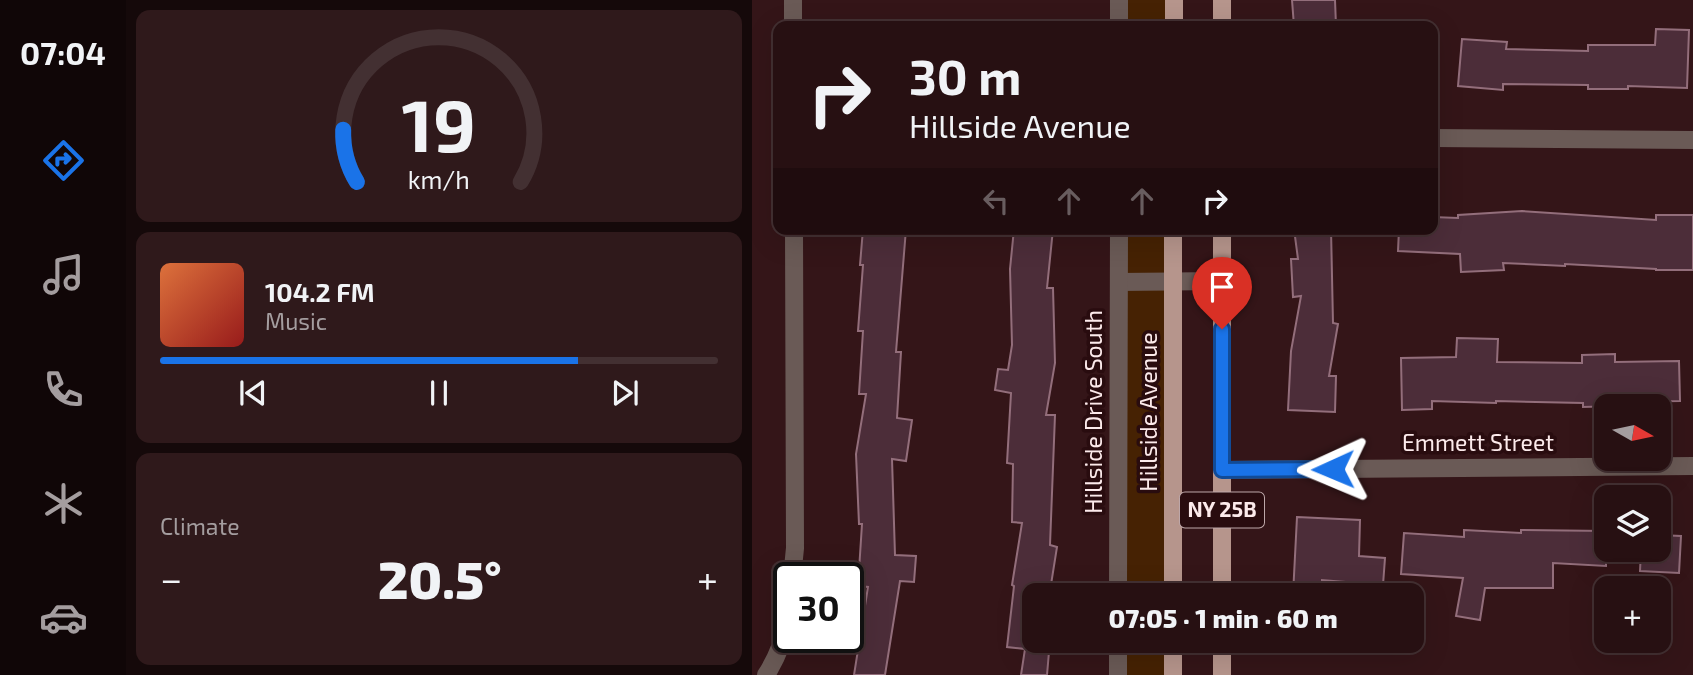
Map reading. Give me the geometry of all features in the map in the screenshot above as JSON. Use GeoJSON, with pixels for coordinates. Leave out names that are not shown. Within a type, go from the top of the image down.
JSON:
{"type":"FeatureCollection","features":[{"type":"Feature","properties":{"kind":"main road"},"geometry":{"type":"LineString","coordinates":[[1174,0],[1174,21]]}},
{"type":"Feature","properties":{"kind":"main road"},"geometry":{"type":"LineString","coordinates":[[1222,0],[1222,21]]}},
{"type":"Feature","properties":{"kind":"main road","name":"Hillside Avenue"},"geometry":{"type":"LineString","coordinates":[[1173,583],[1174,235]]}},
{"type":"Feature","properties":{"kind":"main road","name":"NY 25B"},"geometry":{"type":"LineString","coordinates":[[1222,235],[1222,583]]}},
{"type":"Feature","properties":{"kind":"main road"},"geometry":{"type":"LineString","coordinates":[[1173,653],[1173,675]]}},
{"type":"Feature","properties":{"kind":"main road"},"geometry":{"type":"LineString","coordinates":[[1222,653],[1222,675]]}},
{"type":"Feature","properties":{"kind":"street"},"geometry":{"type":"LineString","coordinates":[[793,0],[793,21]]}},
{"type":"Feature","properties":{"kind":"street"},"geometry":{"type":"LineString","coordinates":[[1119,0],[1119,21]]}},
{"type":"Feature","properties":{"kind":"street"},"geometry":{"type":"LineString","coordinates":[[1438,138],[1692,140]]}},
{"type":"Feature","properties":{"kind":"street"},"geometry":{"type":"LineString","coordinates":[[794,235],[794,562]]}},
{"type":"Feature","properties":{"kind":"street","name":"Hillside Drive South"},"geometry":{"type":"LineString","coordinates":[[1118,583],[1119,235]]}},
{"type":"Feature","properties":{"kind":"street"},"geometry":{"type":"LineString","coordinates":[[1119,282],[1222,281]]}},
{"type":"Feature","properties":{"kind":"street","name":"Emmett Street"},"geometry":{"type":"LineString","coordinates":[[1222,470],[1692,466]]}},
{"type":"Feature","properties":{"kind":"street"},"geometry":{"type":"LineString","coordinates":[[766,675],[776,653]]}},
{"type":"Feature","properties":{"kind":"street"},"geometry":{"type":"LineString","coordinates":[[1118,653],[1118,675]]}},
{"type":"Feature","properties":{"kind":"shaded area"},"geometry":{"type":"Polygon","coordinates":[[[1119,0],[1174,0],[1174,21],[1119,21],[1119,0]]]}},
{"type":"Feature","properties":{"kind":"shaded area"},"geometry":{"type":"Polygon","coordinates":[[[1119,235],[1173,235],[1173,583],[1118,583],[1119,235]]]}},
{"type":"Feature","properties":{"kind":"shaded area"},"geometry":{"type":"Polygon","coordinates":[[[1118,653],[1173,653],[1173,675],[1118,675],[1118,653]]]}},
{"type":"Feature","properties":{"kind":"building"},"geometry":{"type":"Polygon","coordinates":[[[1292,0],[1335,0],[1336,21],[1294,21],[1292,0]]]}},
{"type":"Feature","properties":{"kind":"building"},"geometry":{"type":"Polygon","coordinates":[[[1656,29],[1689,30],[1687,88],[1628,86],[1628,89],[1588,89],[1588,85],[1503,84],[1503,90],[1458,86],[1462,39],[1507,42],[1506,49],[1588,51],[1588,45],[1655,45],[1656,29]]]}},
{"type":"Feature","properties":{"kind":"building"},"geometry":{"type":"Polygon","coordinates":[[[1522,211],[1656,220],[1656,215],[1693,215],[1693,270],[1503,263],[1504,270],[1461,272],[1460,254],[1398,251],[1399,235],[1438,235],[1438,217],[1458,218],[1458,215],[1522,211]]]}},
{"type":"Feature","properties":{"kind":"building"},"geometry":{"type":"Polygon","coordinates":[[[862,235],[906,235],[896,352],[901,352],[897,418],[912,420],[906,461],[892,459],[895,555],[916,556],[914,582],[900,581],[885,675],[854,675],[858,653],[864,653],[864,612],[868,587],[864,587],[864,562],[860,562],[862,524],[859,524],[856,454],[866,394],[859,394],[863,331],[858,331],[863,265],[860,265],[862,235]]]}},
{"type":"Feature","properties":{"kind":"building"},"geometry":{"type":"Polygon","coordinates":[[[1013,235],[1052,235],[1047,288],[1053,288],[1055,363],[1046,415],[1055,415],[1050,545],[1057,547],[1051,583],[1022,583],[1022,649],[1007,647],[1012,585],[1022,523],[1012,522],[1013,464],[1007,463],[1011,393],[995,390],[998,369],[1008,370],[1012,345],[1010,269],[1013,235]]]}},
{"type":"Feature","properties":{"kind":"building"},"geometry":{"type":"Polygon","coordinates":[[[1295,235],[1331,235],[1333,323],[1338,324],[1329,376],[1336,376],[1335,412],[1288,410],[1291,351],[1301,296],[1293,297],[1291,259],[1298,259],[1295,235]]]}},
{"type":"Feature","properties":{"kind":"building"},"geometry":{"type":"Polygon","coordinates":[[[1457,338],[1498,339],[1497,362],[1582,363],[1582,355],[1615,354],[1615,362],[1679,361],[1680,401],[1671,401],[1671,394],[1594,394],[1594,407],[1583,407],[1583,403],[1432,401],[1432,409],[1402,410],[1401,358],[1456,357],[1457,338]]]}},
{"type":"Feature","properties":{"kind":"building"},"geometry":{"type":"Polygon","coordinates":[[[1297,517],[1360,520],[1359,556],[1385,558],[1383,583],[1322,580],[1322,583],[1294,583],[1297,517]]]}},
{"type":"Feature","properties":{"kind":"building"},"geometry":{"type":"Polygon","coordinates":[[[1464,530],[1521,533],[1521,530],[1594,531],[1594,562],[1606,562],[1606,566],[1553,563],[1553,588],[1485,588],[1480,620],[1456,616],[1463,578],[1401,574],[1404,533],[1464,537],[1464,530]]]}},
{"type":"Feature","properties":{"kind":"building"},"geometry":{"type":"Polygon","coordinates":[[[1671,536],[1681,536],[1679,573],[1640,571],[1640,562],[1671,562],[1671,536]]]}},
{"type":"Feature","properties":{"kind":"building"},"geometry":{"type":"Polygon","coordinates":[[[1024,653],[1049,653],[1047,675],[1021,675],[1024,653]]]}},
{"type":"Feature","properties":{"kind":"route"},"geometry":{"type":"LineString","coordinates":[[1222,329],[1222,470],[1333,469]]}}]}
